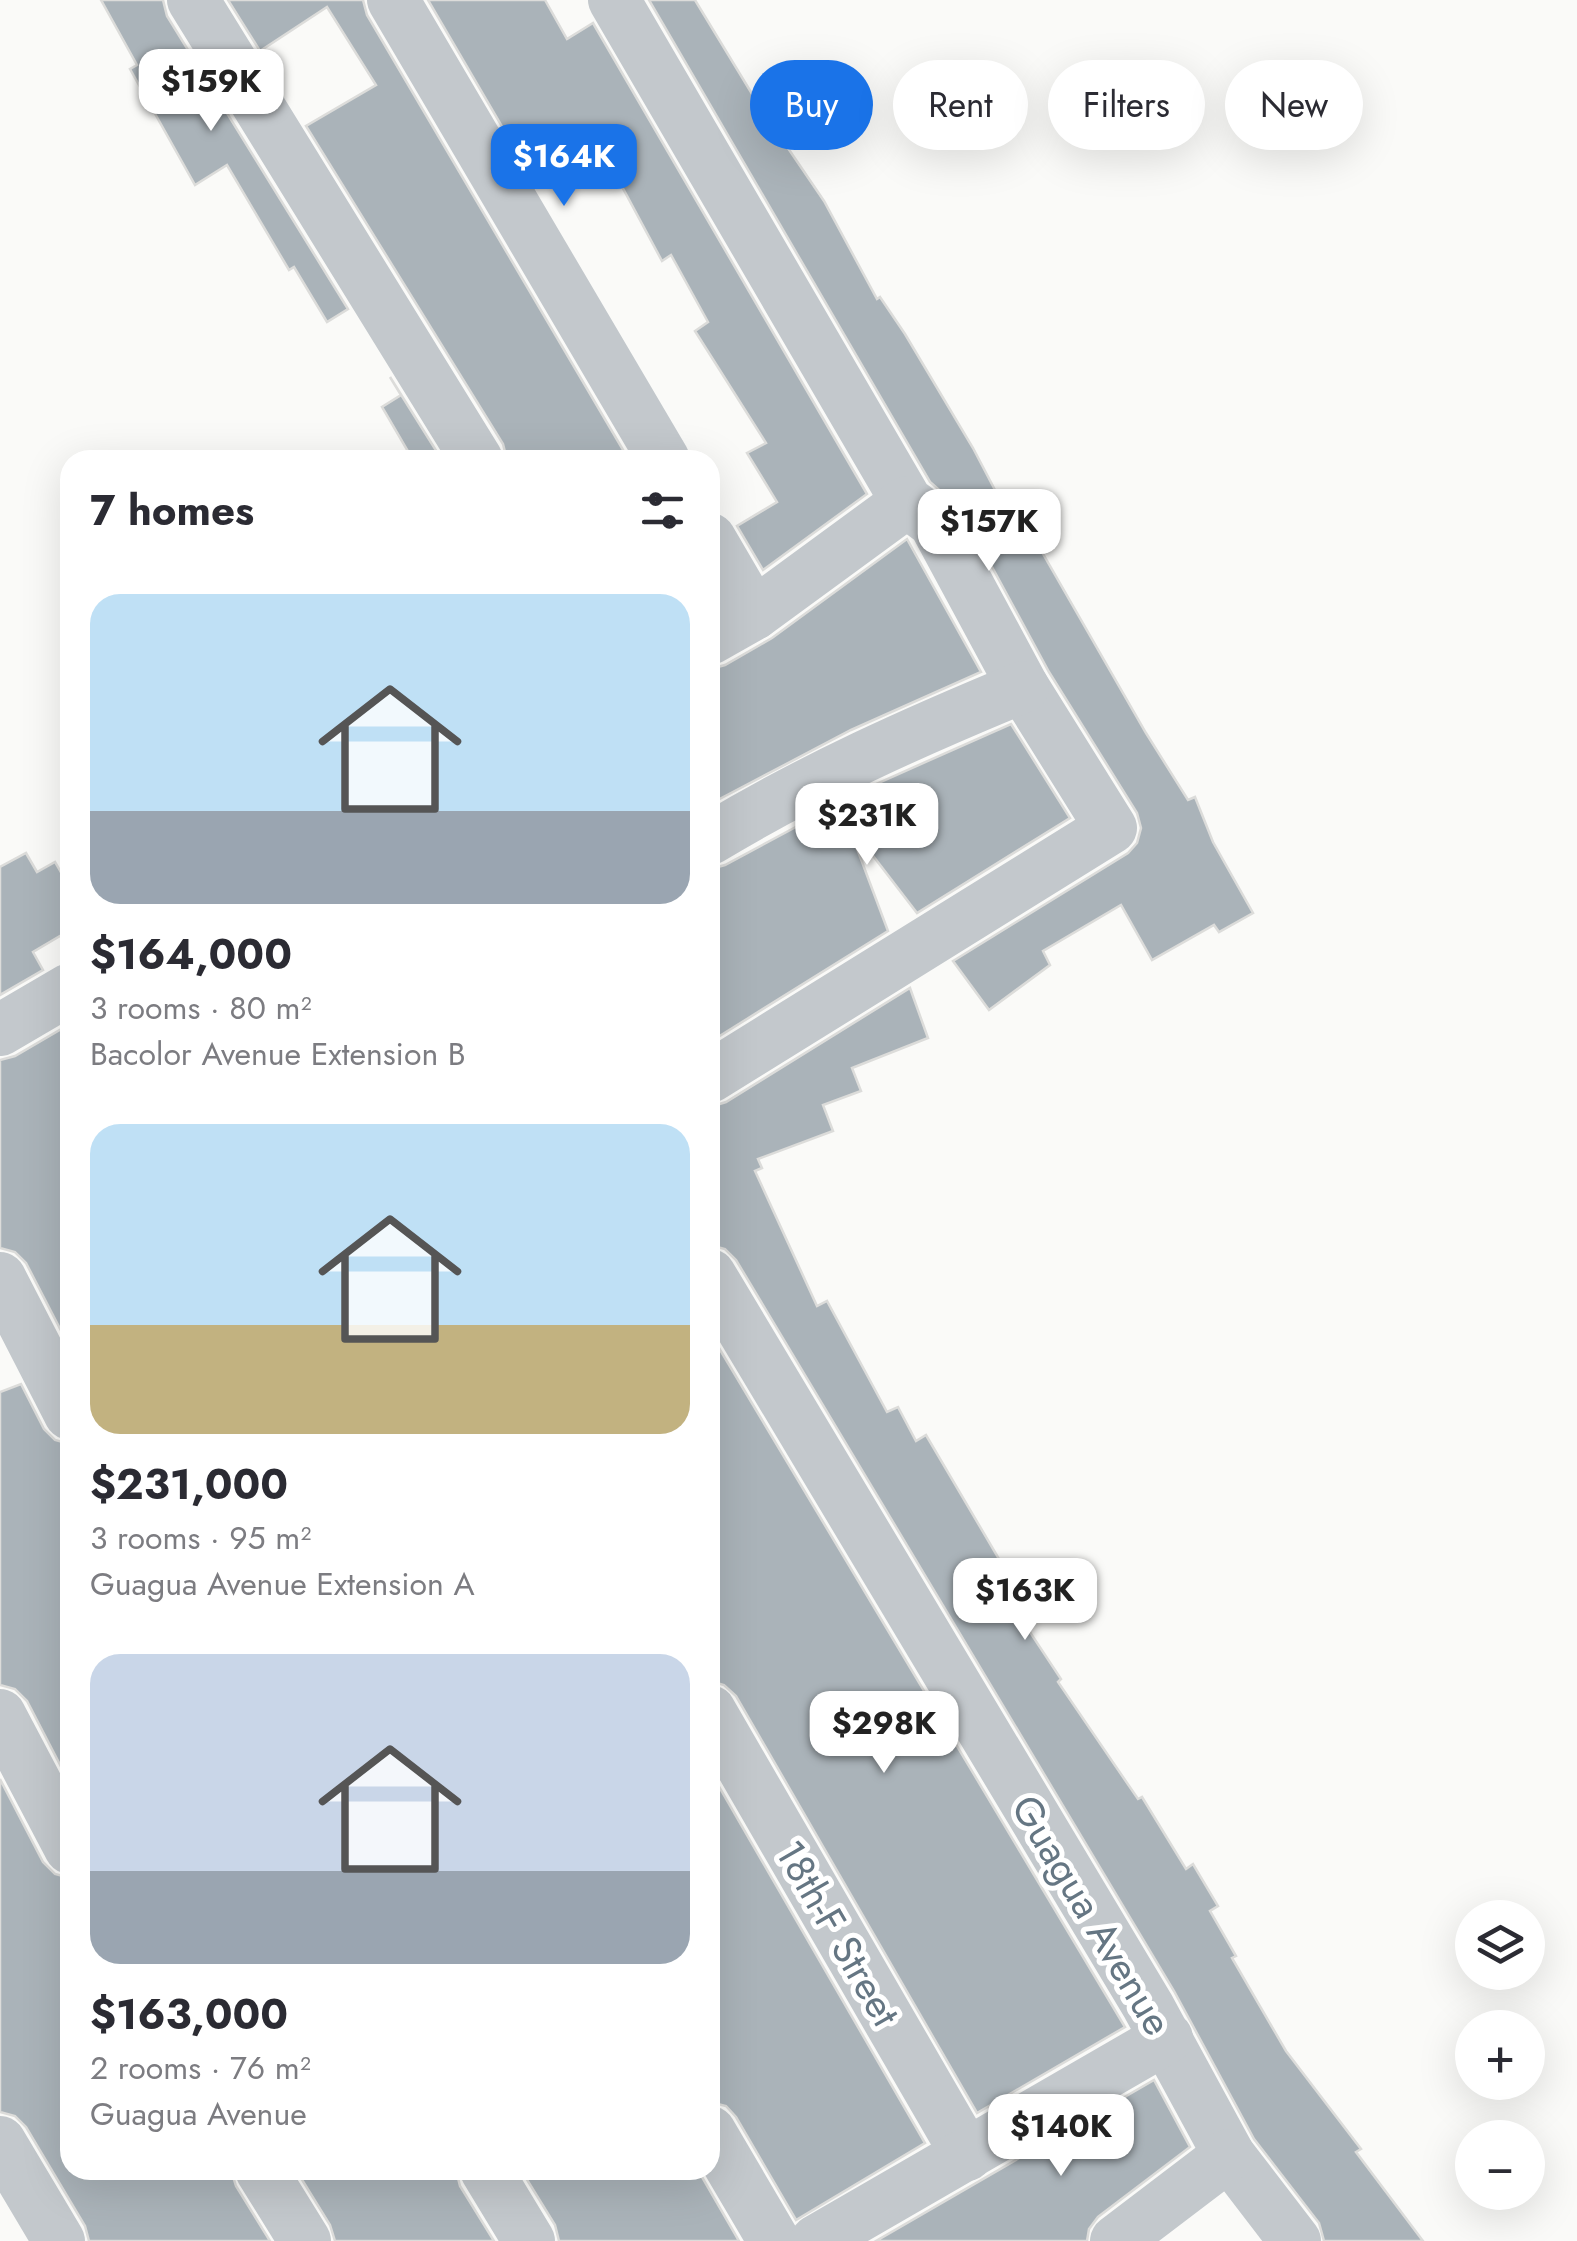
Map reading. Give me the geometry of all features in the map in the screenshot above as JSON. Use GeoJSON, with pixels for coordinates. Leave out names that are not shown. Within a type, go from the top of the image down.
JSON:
{"type":"FeatureCollection","features":[{"type":"Feature","properties":{"kind":"street"},"geometry":{"type":"LineString","coordinates":[[194,0],[471,450]]}},
{"type":"Feature","properties":{"kind":"street"},"geometry":{"type":"LineString","coordinates":[[393,0],[658,450]]}},
{"type":"Feature","properties":{"kind":"street"},"geometry":{"type":"LineString","coordinates":[[614,0],[907,502],[934,522],[1023,686],[1112,828],[720,1071]]}},
{"type":"Feature","properties":{"kind":"street"},"geometry":{"type":"LineString","coordinates":[[720,579],[732,626],[907,502]]}},
{"type":"Feature","properties":{"kind":"street"},"geometry":{"type":"LineString","coordinates":[[720,833],[783,795],[863,755],[1023,686]]}},
{"type":"Feature","properties":{"kind":"street"},"geometry":{"type":"LineString","coordinates":[[0,1030],[60,997]]}},
{"type":"Feature","properties":{"kind":"street"},"geometry":{"type":"LineString","coordinates":[[0,1278],[60,1395]]}},
{"type":"Feature","properties":{"kind":"street","name":"Guagua Avenue"},"geometry":{"type":"LineString","coordinates":[[720,1292],[1167,2038],[1229,2155],[1296,2241]]}},
{"type":"Feature","properties":{"kind":"street"},"geometry":{"type":"LineString","coordinates":[[0,1715],[60,1829]]}},
{"type":"Feature","properties":{"kind":"street","name":"18th-F Street"},"geometry":{"type":"LineString","coordinates":[[720,1728],[967,2155]]}},
{"type":"Feature","properties":{"kind":"street"},"geometry":{"type":"LineString","coordinates":[[816,2241],[1167,2038]]}},
{"type":"Feature","properties":{"kind":"street"},"geometry":{"type":"LineString","coordinates":[[0,2142],[58,2241]]}},
{"type":"Feature","properties":{"kind":"street"},"geometry":{"type":"LineString","coordinates":[[720,2149],[774,2241]]}},
{"type":"Feature","properties":{"kind":"street"},"geometry":{"type":"LineString","coordinates":[[1116,2241],[1229,2155]]}},
{"type":"Feature","properties":{"kind":"street"},"geometry":{"type":"LineString","coordinates":[[268,2180],[305,2241]]}},
{"type":"Feature","properties":{"kind":"street"},"geometry":{"type":"LineString","coordinates":[[492,2180],[530,2241]]}},
{"type":"Feature","properties":{"kind":"building"},"geometry":{"type":"Polygon","coordinates":[[[101,0],[163,0],[167,16],[348,309],[327,322],[294,267],[289,270],[227,165],[195,185],[130,69],[137,65],[101,0]]]}},
{"type":"Feature","properties":{"kind":"building"},"geometry":{"type":"Polygon","coordinates":[[[228,0],[363,0],[367,15],[623,450],[504,450],[306,126],[376,85],[327,7],[260,51],[228,0]]]}},
{"type":"Feature","properties":{"kind":"building"},"geometry":{"type":"Polygon","coordinates":[[[428,0],[545,0],[567,39],[593,23],[867,494],[763,570],[737,526],[777,502],[747,453],[766,443],[695,331],[708,322],[671,255],[662,261],[598,142],[532,178],[428,0]]]}},
{"type":"Feature","properties":{"kind":"building"},"geometry":{"type":"Polygon","coordinates":[[[649,0],[695,0],[750,91],[750,150],[789,150],[824,201],[877,299],[880,297],[905,334],[1006,511],[1011,508],[1027,535],[1031,533],[1146,733],[1188,800],[1195,797],[1213,842],[1253,913],[1219,932],[1214,925],[1152,960],[1121,905],[1043,951],[1050,965],[989,1010],[953,961],[1128,853],[1137,843],[1141,828],[1137,813],[1049,672],[960,508],[930,482],[649,0]]]}},
{"type":"Feature","properties":{"kind":"building"},"geometry":{"type":"Polygon","coordinates":[[[390,377],[436,450],[407,450],[382,407],[401,395],[390,377]]]}},
{"type":"Feature","properties":{"kind":"building"},"geometry":{"type":"Polygon","coordinates":[[[907,539],[981,672],[851,730],[720,799],[720,666],[772,638],[907,539]]]}},
{"type":"Feature","properties":{"kind":"building"},"geometry":{"type":"Polygon","coordinates":[[[1011,724],[1070,818],[917,913],[847,822],[888,931],[720,1036],[720,866],[876,784],[1011,724]]]}},
{"type":"Feature","properties":{"kind":"building"},"geometry":{"type":"Polygon","coordinates":[[[26,853],[37,872],[55,862],[60,871],[60,936],[33,952],[43,970],[0,995],[0,867],[26,853]]]}},
{"type":"Feature","properties":{"kind":"building"},"geometry":{"type":"Polygon","coordinates":[[[910,988],[928,1038],[852,1068],[861,1091],[823,1105],[833,1131],[758,1159],[762,1168],[755,1171],[817,1306],[827,1301],[887,1412],[898,1407],[916,1441],[926,1435],[1019,1593],[1008,1599],[1061,1679],[1058,1682],[1138,1799],[1142,1797],[1186,1869],[1193,1864],[1218,1906],[1210,1911],[1236,1956],[1232,1958],[1286,2051],[1361,2149],[1356,2152],[1423,2241],[1324,2241],[1319,2223],[1254,2139],[1174,1991],[736,1260],[720,1248],[720,1104],[910,988]]]}},
{"type":"Feature","properties":{"kind":"building"},"geometry":{"type":"Polygon","coordinates":[[[60,1030],[60,1329],[26,1263],[15,1252],[0,1248],[0,1060],[15,1056],[60,1030]]]}},
{"type":"Feature","properties":{"kind":"building"},"geometry":{"type":"Polygon","coordinates":[[[720,1350],[1125,2027],[977,2113],[736,1696],[720,1684],[720,1350]]]}},
{"type":"Feature","properties":{"kind":"building"},"geometry":{"type":"Polygon","coordinates":[[[21,1384],[44,1429],[60,1441],[60,1765],[27,1701],[15,1689],[0,1685],[0,1392],[21,1384]]]}},
{"type":"Feature","properties":{"kind":"building"},"geometry":{"type":"Polygon","coordinates":[[[0,1779],[43,1862],[60,1875],[60,2180],[234,2180],[270,2241],[89,2241],[85,2226],[26,2127],[15,2116],[0,2112],[0,1779]]]}},
{"type":"Feature","properties":{"kind":"building"},"geometry":{"type":"Polygon","coordinates":[[[720,1788],[925,2143],[796,2220],[726,2106],[720,2104],[720,1788]]]}},
{"type":"Feature","properties":{"kind":"building"},"geometry":{"type":"Polygon","coordinates":[[[1154,2080],[1190,2147],[1098,2217],[1089,2229],[1087,2241],[876,2241],[1154,2080]]]}},
{"type":"Feature","properties":{"kind":"building"},"geometry":{"type":"Polygon","coordinates":[[[302,2180],[458,2180],[494,2241],[335,2241],[330,2225],[302,2180]]]}},
{"type":"Feature","properties":{"kind":"building"},"geometry":{"type":"Polygon","coordinates":[[[527,2180],[704,2180],[739,2241],[559,2241],[555,2225],[527,2180]]]}}]}
